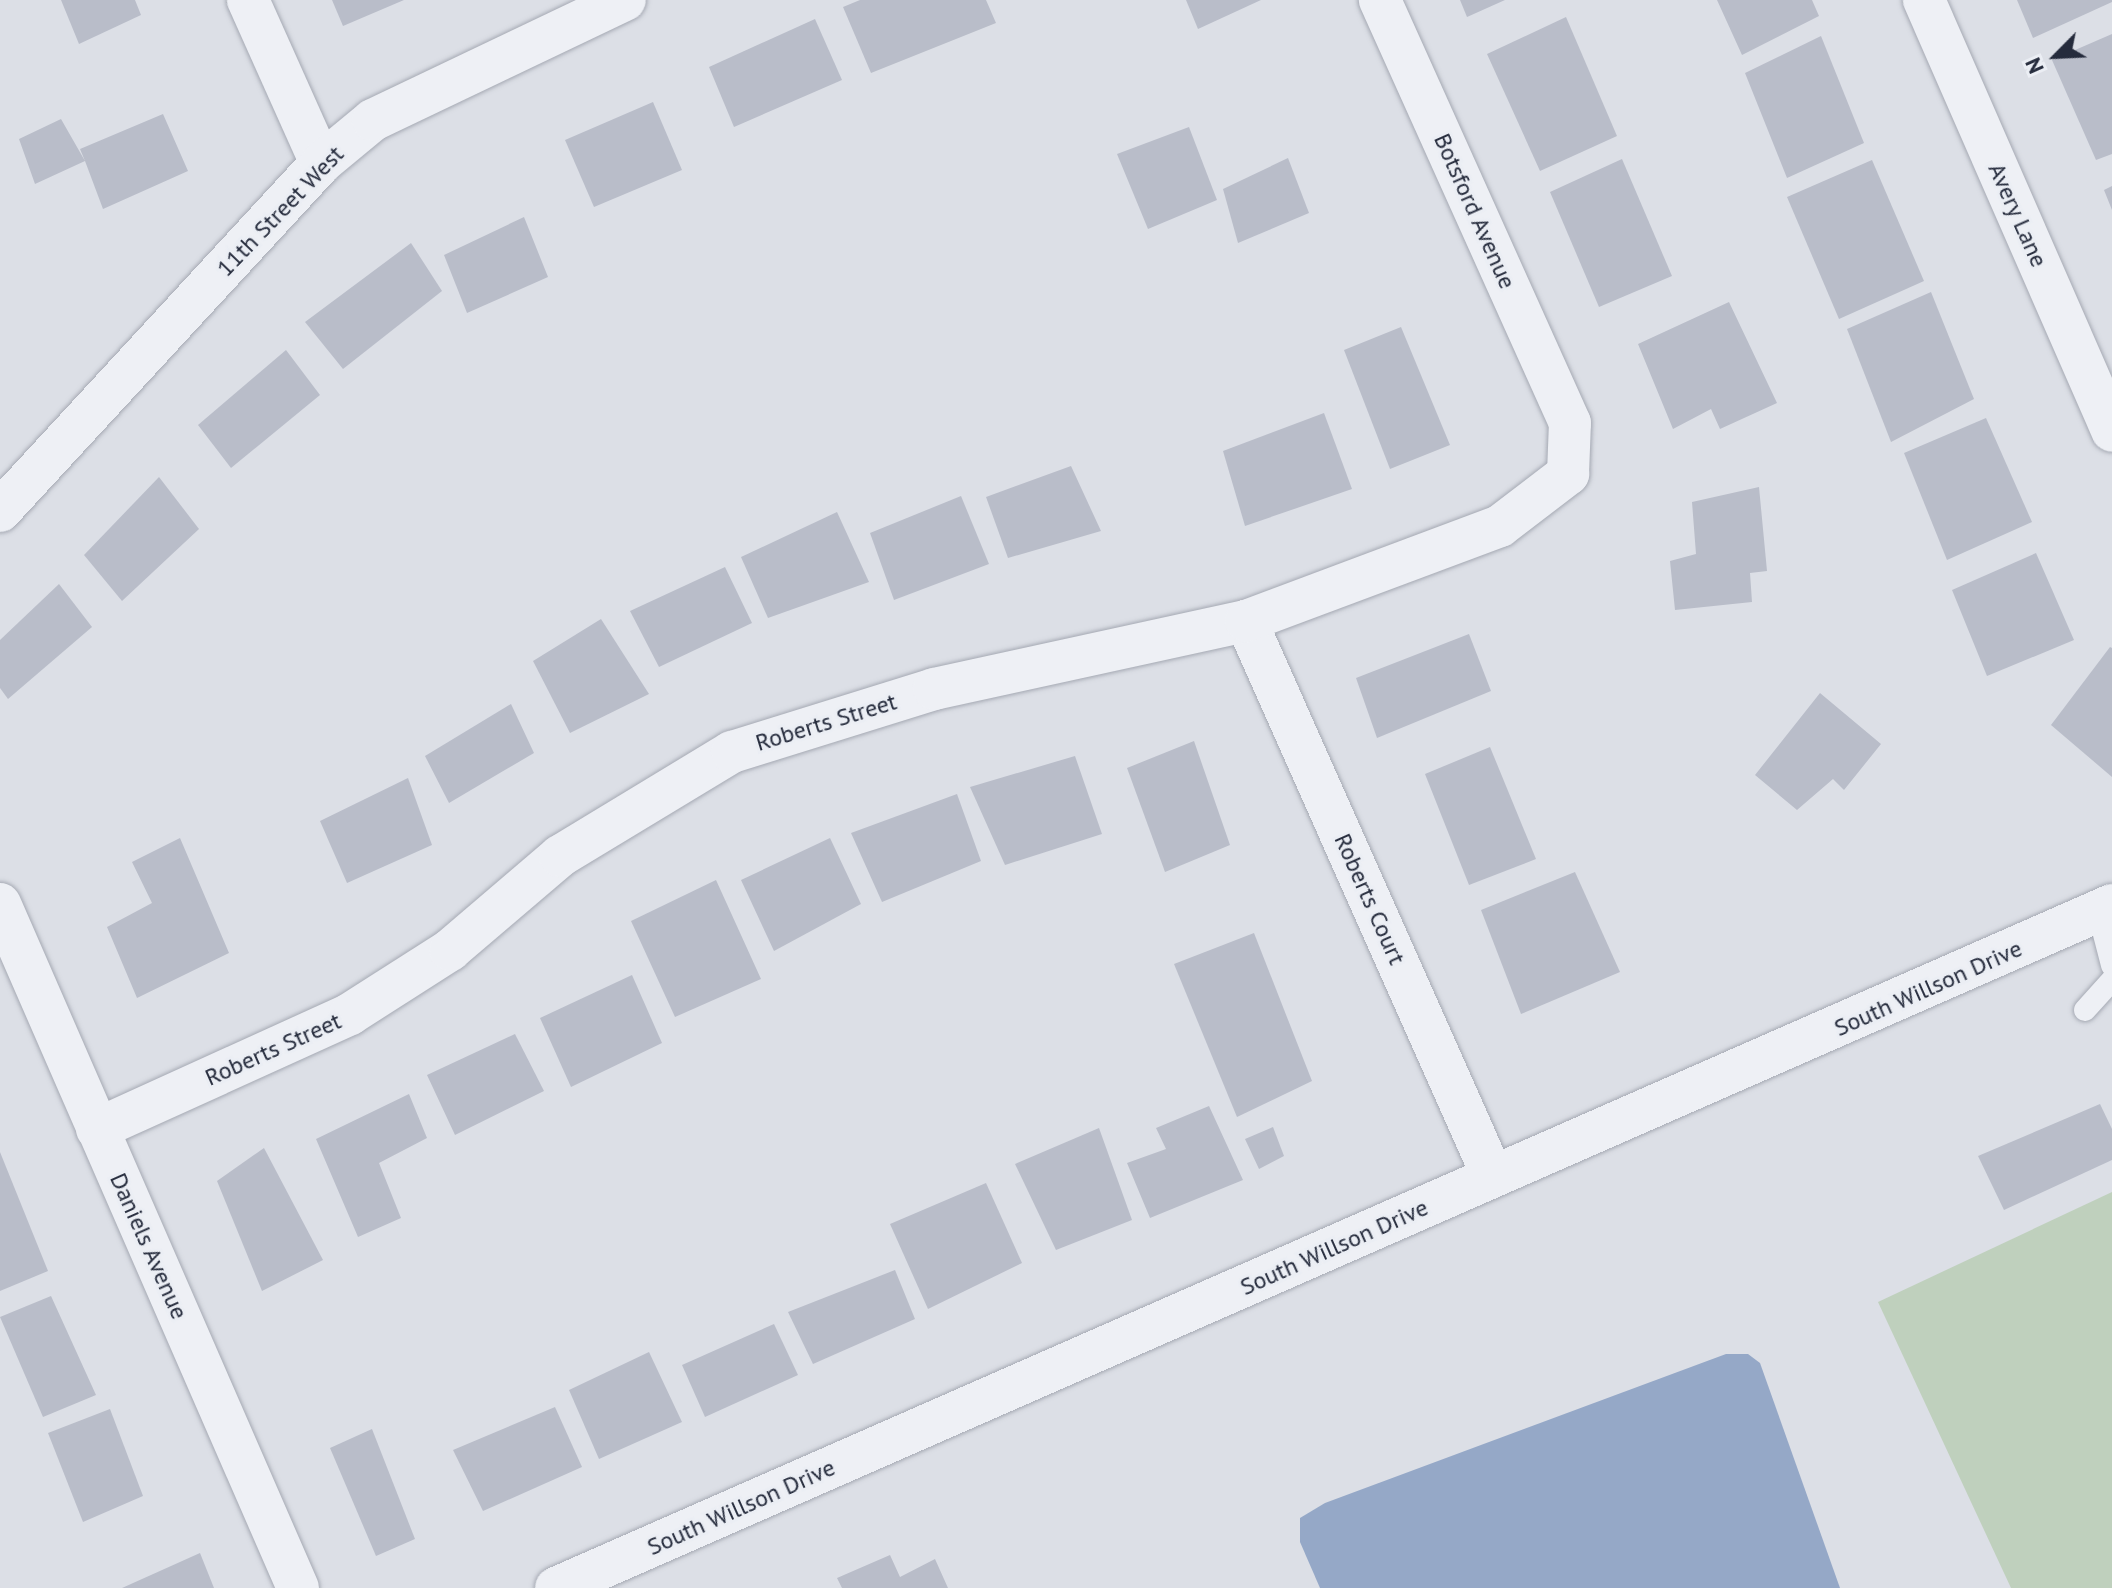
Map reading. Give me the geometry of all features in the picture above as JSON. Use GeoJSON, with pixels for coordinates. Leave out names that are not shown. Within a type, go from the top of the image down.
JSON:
{"type":"FeatureCollection","features":[{"type":"Feature","properties":{"kind":"street"},"geometry":{"type":"LineString","coordinates":[[248,0],[321,163]]}},
{"type":"Feature","properties":{"kind":"street","name":"11th Street West"},"geometry":{"type":"LineString","coordinates":[[0,511],[321,163],[373,120],[440,83],[625,0]]}},
{"type":"Feature","properties":{"kind":"street","name":"Botsford Avenue"},"geometry":{"type":"LineString","coordinates":[[1380,0],[1570,423]]}},
{"type":"Feature","properties":{"kind":"street","name":"Avery Lane"},"geometry":{"type":"LineString","coordinates":[[1924,0],[2112,431]]}},
{"type":"Feature","properties":{"kind":"street","name":"Roberts Street"},"geometry":{"type":"LineString","coordinates":[[97,1129],[350,1014],[450,950],[560,856],[732,752],[934,689],[1246,621],[1500,526],[1568,474],[1570,423]]}},
{"type":"Feature","properties":{"kind":"street","name":"Roberts Court"},"geometry":{"type":"LineString","coordinates":[[1246,621],[1493,1177]]}},
{"type":"Feature","properties":{"kind":"street","name":"Daniels Avenue"},"geometry":{"type":"LineString","coordinates":[[0,904],[298,1588]]}},
{"type":"Feature","properties":{"kind":"street","name":"South Willson Drive"},"geometry":{"type":"LineString","coordinates":[[556,1588],[2105,908]]}},
{"type":"Feature","properties":{"kind":"lane"},"geometry":{"type":"LineString","coordinates":[[2105,908],[2112,965]]}},
{"type":"Feature","properties":{"kind":"lane"},"geometry":{"type":"LineString","coordinates":[[2085,1010],[2112,980]]}},
{"type":"Feature","properties":{"kind":"green space"},"geometry":{"type":"Polygon","coordinates":[[[2112,1192],[2112,1588],[2011,1588],[1878,1302],[2112,1192]]]}},
{"type":"Feature","properties":{"kind":"water"},"geometry":{"type":"Polygon","coordinates":[[[1726,1354],[1748,1354],[1760,1363],[1840,1588],[1320,1588],[1300,1542],[1300,1518],[1325,1503],[1726,1354]]]}},
{"type":"Feature","properties":{"kind":"building"},"geometry":{"type":"Polygon","coordinates":[[[61,0],[135,0],[141,15],[79,44],[61,0]]]}},
{"type":"Feature","properties":{"kind":"building"},"geometry":{"type":"Polygon","coordinates":[[[332,0],[404,0],[343,26],[332,0]]]}},
{"type":"Feature","properties":{"kind":"building"},"geometry":{"type":"Polygon","coordinates":[[[860,0],[986,0],[996,23],[871,73],[843,7],[860,0]]]}},
{"type":"Feature","properties":{"kind":"building"},"geometry":{"type":"Polygon","coordinates":[[[1186,0],[1261,0],[1198,29],[1186,0]]]}},
{"type":"Feature","properties":{"kind":"building"},"geometry":{"type":"Polygon","coordinates":[[[1460,0],[1505,0],[1467,17],[1460,0]]]}},
{"type":"Feature","properties":{"kind":"building"},"geometry":{"type":"Polygon","coordinates":[[[1717,0],[1812,0],[1819,16],[1742,55],[1717,0]]]}},
{"type":"Feature","properties":{"kind":"building"},"geometry":{"type":"Polygon","coordinates":[[[2017,0],[2112,0],[2112,2],[2033,38],[2017,0]]]}},
{"type":"Feature","properties":{"kind":"building"},"geometry":{"type":"Polygon","coordinates":[[[1566,17],[1617,136],[1540,171],[1487,54],[1566,17]]]}},
{"type":"Feature","properties":{"kind":"building"},"geometry":{"type":"Polygon","coordinates":[[[815,19],[842,80],[734,127],[709,67],[815,19]]]}},
{"type":"Feature","properties":{"kind":"building"},"geometry":{"type":"Polygon","coordinates":[[[2112,34],[2112,154],[2096,160],[2052,60],[2112,34]]]}},
{"type":"Feature","properties":{"kind":"building"},"geometry":{"type":"Polygon","coordinates":[[[1821,36],[1864,143],[1787,178],[1745,73],[1821,36]]]}},
{"type":"Feature","properties":{"kind":"building"},"geometry":{"type":"Polygon","coordinates":[[[653,102],[682,170],[594,207],[565,140],[653,102]]]}},
{"type":"Feature","properties":{"kind":"building"},"geometry":{"type":"Polygon","coordinates":[[[163,114],[188,171],[103,209],[80,149],[163,114]]]}},
{"type":"Feature","properties":{"kind":"building"},"geometry":{"type":"Polygon","coordinates":[[[61,119],[85,161],[35,184],[19,139],[61,119]]]}},
{"type":"Feature","properties":{"kind":"building"},"geometry":{"type":"Polygon","coordinates":[[[1189,127],[1217,200],[1148,229],[1117,154],[1189,127]]]}},
{"type":"Feature","properties":{"kind":"building"},"geometry":{"type":"Polygon","coordinates":[[[1288,158],[1309,213],[1238,243],[1223,189],[1288,158]]]}},
{"type":"Feature","properties":{"kind":"building"},"geometry":{"type":"Polygon","coordinates":[[[1622,159],[1672,276],[1599,307],[1550,192],[1622,159]]]}},
{"type":"Feature","properties":{"kind":"building"},"geometry":{"type":"Polygon","coordinates":[[[1872,160],[1924,281],[1839,319],[1787,197],[1872,160]]]}},
{"type":"Feature","properties":{"kind":"building"},"geometry":{"type":"Polygon","coordinates":[[[2112,186],[2112,210],[2104,190],[2112,186]]]}},
{"type":"Feature","properties":{"kind":"building"},"geometry":{"type":"Polygon","coordinates":[[[524,217],[548,277],[467,313],[444,255],[524,217]]]}},
{"type":"Feature","properties":{"kind":"building"},"geometry":{"type":"Polygon","coordinates":[[[411,243],[442,291],[343,369],[305,322],[411,243]]]}},
{"type":"Feature","properties":{"kind":"building"},"geometry":{"type":"Polygon","coordinates":[[[1931,292],[1974,399],[1891,442],[1847,329],[1931,292]]]}},
{"type":"Feature","properties":{"kind":"building"},"geometry":{"type":"Polygon","coordinates":[[[1729,302],[1777,403],[1720,429],[1711,409],[1673,429],[1638,344],[1729,302]]]}},
{"type":"Feature","properties":{"kind":"building"},"geometry":{"type":"Polygon","coordinates":[[[1401,327],[1450,445],[1390,469],[1344,350],[1401,327]]]}},
{"type":"Feature","properties":{"kind":"building"},"geometry":{"type":"Polygon","coordinates":[[[286,350],[320,395],[231,468],[198,425],[286,350]]]}},
{"type":"Feature","properties":{"kind":"building"},"geometry":{"type":"Polygon","coordinates":[[[1324,413],[1352,489],[1245,526],[1223,451],[1324,413]]]}},
{"type":"Feature","properties":{"kind":"building"},"geometry":{"type":"Polygon","coordinates":[[[1986,418],[2032,522],[1947,560],[1904,453],[1986,418]]]}},
{"type":"Feature","properties":{"kind":"building"},"geometry":{"type":"Polygon","coordinates":[[[1071,466],[1101,531],[1008,558],[986,497],[1071,466]]]}},
{"type":"Feature","properties":{"kind":"building"},"geometry":{"type":"Polygon","coordinates":[[[159,477],[199,529],[122,601],[84,555],[159,477]]]}},
{"type":"Feature","properties":{"kind":"building"},"geometry":{"type":"Polygon","coordinates":[[[1759,487],[1767,571],[1750,573],[1752,602],[1675,610],[1670,561],[1696,554],[1692,502],[1759,487]]]}},
{"type":"Feature","properties":{"kind":"building"},"geometry":{"type":"Polygon","coordinates":[[[961,496],[989,564],[894,600],[870,533],[961,496]]]}},
{"type":"Feature","properties":{"kind":"building"},"geometry":{"type":"Polygon","coordinates":[[[837,512],[869,582],[768,618],[741,557],[837,512]]]}},
{"type":"Feature","properties":{"kind":"building"},"geometry":{"type":"Polygon","coordinates":[[[2036,553],[2074,640],[1987,676],[1952,590],[2036,553]]]}},
{"type":"Feature","properties":{"kind":"building"},"geometry":{"type":"Polygon","coordinates":[[[725,567],[752,623],[659,667],[630,611],[725,567]]]}},
{"type":"Feature","properties":{"kind":"building"},"geometry":{"type":"Polygon","coordinates":[[[59,584],[92,627],[8,699],[0,688],[0,640],[59,584]]]}},
{"type":"Feature","properties":{"kind":"building"},"geometry":{"type":"Polygon","coordinates":[[[601,619],[649,694],[570,733],[533,661],[601,619]]]}},
{"type":"Feature","properties":{"kind":"building"},"geometry":{"type":"Polygon","coordinates":[[[1469,634],[1491,691],[1377,738],[1356,678],[1469,634]]]}},
{"type":"Feature","properties":{"kind":"building"},"geometry":{"type":"Polygon","coordinates":[[[2112,648],[2112,777],[2051,725],[2112,648]]]}},
{"type":"Feature","properties":{"kind":"building"},"geometry":{"type":"Polygon","coordinates":[[[1820,693],[1881,744],[1844,790],[1833,779],[1797,810],[1755,775],[1820,693]]]}},
{"type":"Feature","properties":{"kind":"building"},"geometry":{"type":"Polygon","coordinates":[[[511,704],[534,753],[449,803],[425,756],[511,704]]]}},
{"type":"Feature","properties":{"kind":"building"},"geometry":{"type":"Polygon","coordinates":[[[1194,741],[1230,845],[1165,872],[1127,768],[1194,741]]]}},
{"type":"Feature","properties":{"kind":"building"},"geometry":{"type":"Polygon","coordinates":[[[1490,747],[1536,859],[1469,885],[1425,774],[1490,747]]]}},
{"type":"Feature","properties":{"kind":"building"},"geometry":{"type":"Polygon","coordinates":[[[1075,756],[1102,834],[1005,865],[970,787],[1075,756]]]}},
{"type":"Feature","properties":{"kind":"building"},"geometry":{"type":"Polygon","coordinates":[[[408,778],[432,845],[347,883],[320,821],[408,778]]]}},
{"type":"Feature","properties":{"kind":"building"},"geometry":{"type":"Polygon","coordinates":[[[957,794],[981,861],[882,902],[851,833],[957,794]]]}},
{"type":"Feature","properties":{"kind":"building"},"geometry":{"type":"Polygon","coordinates":[[[180,838],[229,953],[137,998],[107,927],[152,903],[132,862],[180,838]]]}},
{"type":"Feature","properties":{"kind":"building"},"geometry":{"type":"Polygon","coordinates":[[[830,838],[861,904],[774,951],[741,880],[830,838]]]}},
{"type":"Feature","properties":{"kind":"building"},"geometry":{"type":"Polygon","coordinates":[[[1575,872],[1620,972],[1521,1014],[1481,910],[1575,872]]]}},
{"type":"Feature","properties":{"kind":"building"},"geometry":{"type":"Polygon","coordinates":[[[716,880],[761,979],[675,1017],[631,921],[716,880]]]}},
{"type":"Feature","properties":{"kind":"building"},"geometry":{"type":"Polygon","coordinates":[[[1254,933],[1312,1081],[1237,1117],[1174,964],[1254,933]]]}},
{"type":"Feature","properties":{"kind":"building"},"geometry":{"type":"Polygon","coordinates":[[[632,975],[662,1043],[571,1087],[540,1018],[632,975]]]}},
{"type":"Feature","properties":{"kind":"building"},"geometry":{"type":"Polygon","coordinates":[[[515,1034],[544,1091],[455,1135],[427,1075],[515,1034]]]}},
{"type":"Feature","properties":{"kind":"building"},"geometry":{"type":"Polygon","coordinates":[[[409,1094],[427,1138],[379,1163],[401,1218],[358,1237],[316,1139],[409,1094]]]}},
{"type":"Feature","properties":{"kind":"building"},"geometry":{"type":"Polygon","coordinates":[[[2100,1104],[2112,1129],[2112,1160],[2004,1210],[1978,1156],[2100,1104]]]}},
{"type":"Feature","properties":{"kind":"building"},"geometry":{"type":"Polygon","coordinates":[[[1209,1106],[1243,1180],[1150,1218],[1127,1163],[1166,1149],[1156,1128],[1209,1106]]]}},
{"type":"Feature","properties":{"kind":"building"},"geometry":{"type":"Polygon","coordinates":[[[1273,1127],[1284,1156],[1259,1169],[1245,1139],[1273,1127]]]}},
{"type":"Feature","properties":{"kind":"building"},"geometry":{"type":"Polygon","coordinates":[[[1099,1128],[1132,1220],[1056,1250],[1015,1164],[1099,1128]]]}},
{"type":"Feature","properties":{"kind":"building"},"geometry":{"type":"Polygon","coordinates":[[[264,1148],[323,1260],[262,1291],[217,1181],[264,1148]]]}},
{"type":"Feature","properties":{"kind":"building"},"geometry":{"type":"Polygon","coordinates":[[[0,1152],[48,1271],[0,1291],[0,1152]]]}},
{"type":"Feature","properties":{"kind":"building"},"geometry":{"type":"Polygon","coordinates":[[[986,1183],[1022,1263],[928,1309],[890,1224],[986,1183]]]}},
{"type":"Feature","properties":{"kind":"building"},"geometry":{"type":"Polygon","coordinates":[[[895,1270],[915,1319],[813,1364],[788,1312],[895,1270]]]}},
{"type":"Feature","properties":{"kind":"building"},"geometry":{"type":"Polygon","coordinates":[[[51,1296],[96,1395],[43,1417],[0,1317],[51,1296]]]}},
{"type":"Feature","properties":{"kind":"building"},"geometry":{"type":"Polygon","coordinates":[[[774,1324],[798,1375],[705,1417],[682,1365],[774,1324]]]}},
{"type":"Feature","properties":{"kind":"building"},"geometry":{"type":"Polygon","coordinates":[[[649,1352],[682,1422],[599,1459],[569,1390],[649,1352]]]}},
{"type":"Feature","properties":{"kind":"building"},"geometry":{"type":"Polygon","coordinates":[[[555,1407],[582,1467],[483,1511],[453,1450],[555,1407]]]}},
{"type":"Feature","properties":{"kind":"building"},"geometry":{"type":"Polygon","coordinates":[[[110,1409],[143,1496],[83,1522],[48,1433],[110,1409]]]}},
{"type":"Feature","properties":{"kind":"building"},"geometry":{"type":"Polygon","coordinates":[[[372,1429],[415,1539],[376,1556],[330,1448],[372,1429]]]}},
{"type":"Feature","properties":{"kind":"building"},"geometry":{"type":"Polygon","coordinates":[[[200,1553],[214,1588],[122,1588],[200,1553]]]}},
{"type":"Feature","properties":{"kind":"building"},"geometry":{"type":"Polygon","coordinates":[[[890,1555],[900,1577],[935,1559],[948,1588],[842,1588],[837,1578],[890,1555]]]}}]}
